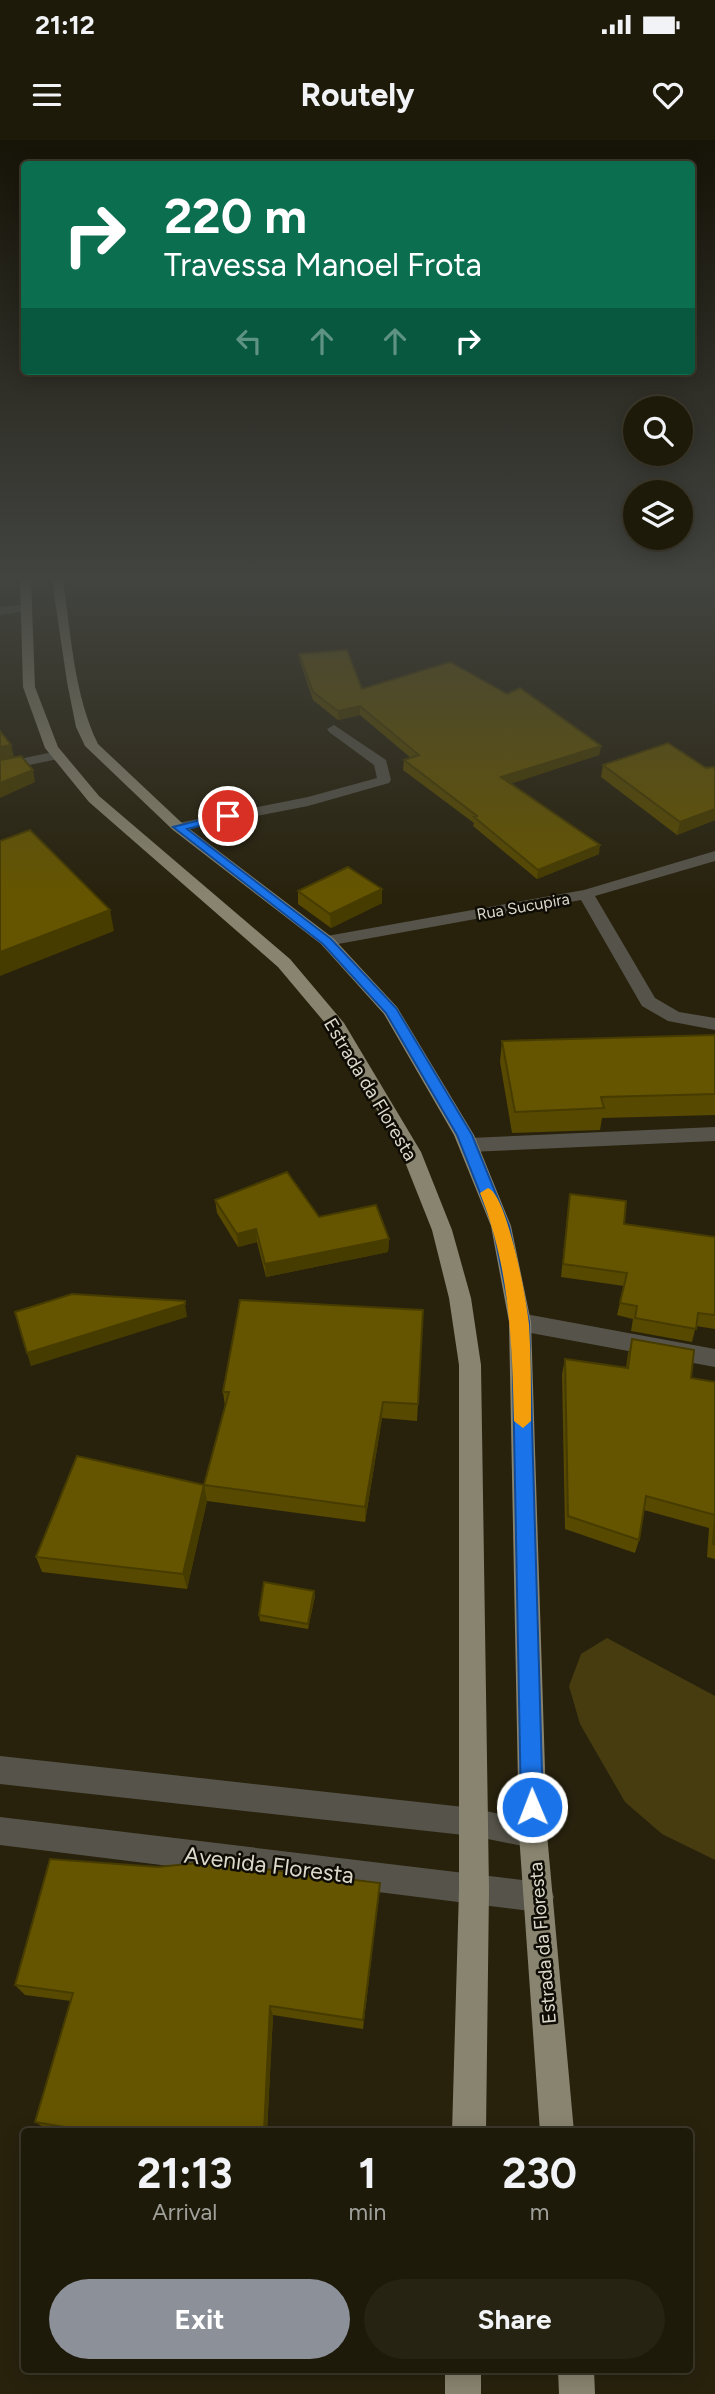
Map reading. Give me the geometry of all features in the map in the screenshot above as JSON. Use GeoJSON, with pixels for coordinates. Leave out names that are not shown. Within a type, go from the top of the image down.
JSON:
{"type":"FeatureCollection","features":[{"type":"Feature","properties":{"kind":"main road","name":"Estrada da Floresta"},"geometry":{"type":"LineString","coordinates":[[29,685],[52,748],[94,799],[284,963],[338,1027],[411,1152],[442,1230],[460,1298],[470,1365],[474,1890],[469,2128]]}},
{"type":"Feature","properties":{"kind":"main road","name":"Estrada da Floresta"},"geometry":{"type":"LineString","coordinates":[[74,685],[83,727],[92,746],[178,827],[327,941],[391,1011],[469,1145],[501,1226],[520,1322],[533,1834],[557,2128]]}},
{"type":"Feature","properties":{"kind":"main road"},"geometry":{"type":"LineString","coordinates":[[463,2373],[463,2394]]}},
{"type":"Feature","properties":{"kind":"main road"},"geometry":{"type":"LineString","coordinates":[[576,2373],[578,2394]]}},
{"type":"Feature","properties":{"kind":"street"},"geometry":{"type":"LineString","coordinates":[[178,827],[252,810],[341,795],[384,780],[381,763],[334,729]]}},
{"type":"Feature","properties":{"kind":"street"},"geometry":{"type":"LineString","coordinates":[[0,767],[58,755]]}},
{"type":"Feature","properties":{"kind":"street","name":"Rua Sucupira"},"geometry":{"type":"LineString","coordinates":[[327,941],[586,894],[715,856]]}},
{"type":"Feature","properties":{"kind":"street"},"geometry":{"type":"LineString","coordinates":[[586,894],[649,1002],[674,1017],[715,1024]]}},
{"type":"Feature","properties":{"kind":"street"},"geometry":{"type":"LineString","coordinates":[[469,1145],[715,1134]]}},
{"type":"Feature","properties":{"kind":"street"},"geometry":{"type":"LineString","coordinates":[[520,1322],[715,1359]]}},
{"type":"Feature","properties":{"kind":"street"},"geometry":{"type":"LineString","coordinates":[[0,1770],[473,1822],[533,1834]]}},
{"type":"Feature","properties":{"kind":"street","name":"Avenida Floresta"},"geometry":{"type":"LineString","coordinates":[[0,1831],[538,1897]]}},
{"type":"Feature","properties":{"kind":"shaded area"},"geometry":{"type":"Polygon","coordinates":[[[607,1638],[715,1696],[715,1860],[662,1834],[625,1802],[580,1724],[569,1686],[581,1654],[607,1638]]]}},
{"type":"Feature","properties":{"kind":"building"},"geometry":{"type":"Polygon","coordinates":[[[310,685],[361,685],[362,689],[374,685],[491,685],[507,694],[520,688],[601,746],[501,777],[600,845],[538,870],[474,817],[477,816],[404,760],[419,755],[360,706],[338,711],[313,692],[310,685]]]}},
{"type":"Feature","properties":{"kind":"building"},"geometry":{"type":"Polygon","coordinates":[[[0,731],[11,745],[0,747],[0,731]]]}},
{"type":"Feature","properties":{"kind":"building"},"geometry":{"type":"Polygon","coordinates":[[[668,743],[706,768],[715,768],[715,809],[680,822],[603,765],[668,743]]]}},
{"type":"Feature","properties":{"kind":"building"},"geometry":{"type":"Polygon","coordinates":[[[21,756],[33,770],[0,783],[0,760],[21,756]]]}},
{"type":"Feature","properties":{"kind":"building"},"geometry":{"type":"Polygon","coordinates":[[[30,830],[110,910],[0,952],[0,841],[30,830]]]}},
{"type":"Feature","properties":{"kind":"building"},"geometry":{"type":"Polygon","coordinates":[[[348,867],[382,889],[330,914],[298,891],[348,867]]]}},
{"type":"Feature","properties":{"kind":"building"},"geometry":{"type":"Polygon","coordinates":[[[715,1035],[715,1094],[601,1097],[604,1108],[515,1112],[502,1041],[715,1035]]]}},
{"type":"Feature","properties":{"kind":"building"},"geometry":{"type":"Polygon","coordinates":[[[287,1172],[319,1217],[376,1205],[389,1239],[265,1264],[256,1229],[237,1234],[215,1200],[287,1172]]]}},
{"type":"Feature","properties":{"kind":"building"},"geometry":{"type":"Polygon","coordinates":[[[570,1194],[626,1201],[624,1224],[715,1237],[715,1315],[698,1313],[696,1329],[635,1318],[637,1306],[620,1303],[627,1273],[563,1264],[570,1194]]]}},
{"type":"Feature","properties":{"kind":"building"},"geometry":{"type":"Polygon","coordinates":[[[72,1294],[185,1301],[185,1304],[27,1353],[15,1312],[72,1294]]]}},
{"type":"Feature","properties":{"kind":"building"},"geometry":{"type":"Polygon","coordinates":[[[240,1300],[423,1310],[418,1404],[383,1402],[365,1507],[204,1485],[229,1392],[223,1392],[240,1300]]]}},
{"type":"Feature","properties":{"kind":"building"},"geometry":{"type":"Polygon","coordinates":[[[632,1339],[694,1350],[691,1378],[715,1382],[715,1515],[646,1496],[639,1540],[568,1516],[565,1359],[628,1368],[632,1339]]]}},
{"type":"Feature","properties":{"kind":"building"},"geometry":{"type":"Polygon","coordinates":[[[77,1456],[204,1485],[183,1574],[36,1557],[77,1456]]]}},
{"type":"Feature","properties":{"kind":"building"},"geometry":{"type":"Polygon","coordinates":[[[264,1582],[314,1591],[308,1624],[259,1615],[264,1582]]]}},
{"type":"Feature","properties":{"kind":"building"},"geometry":{"type":"Polygon","coordinates":[[[50,1859],[158,1867],[207,1862],[380,1883],[363,2020],[270,2006],[264,2128],[70,2128],[35,2122],[73,1993],[15,1985],[50,1859]]]}},
{"type":"Feature","properties":{"kind":"slow traffic"},"geometry":{"type":"LineString","coordinates":[[488,1193],[501,1226],[520,1322],[523,1421]]}},
{"type":"Feature","properties":{"kind":"route"},"geometry":{"type":"LineString","coordinates":[[228,816],[178,827],[327,941],[391,1011],[464,1135],[501,1226],[520,1322],[532,1807]]}}]}
